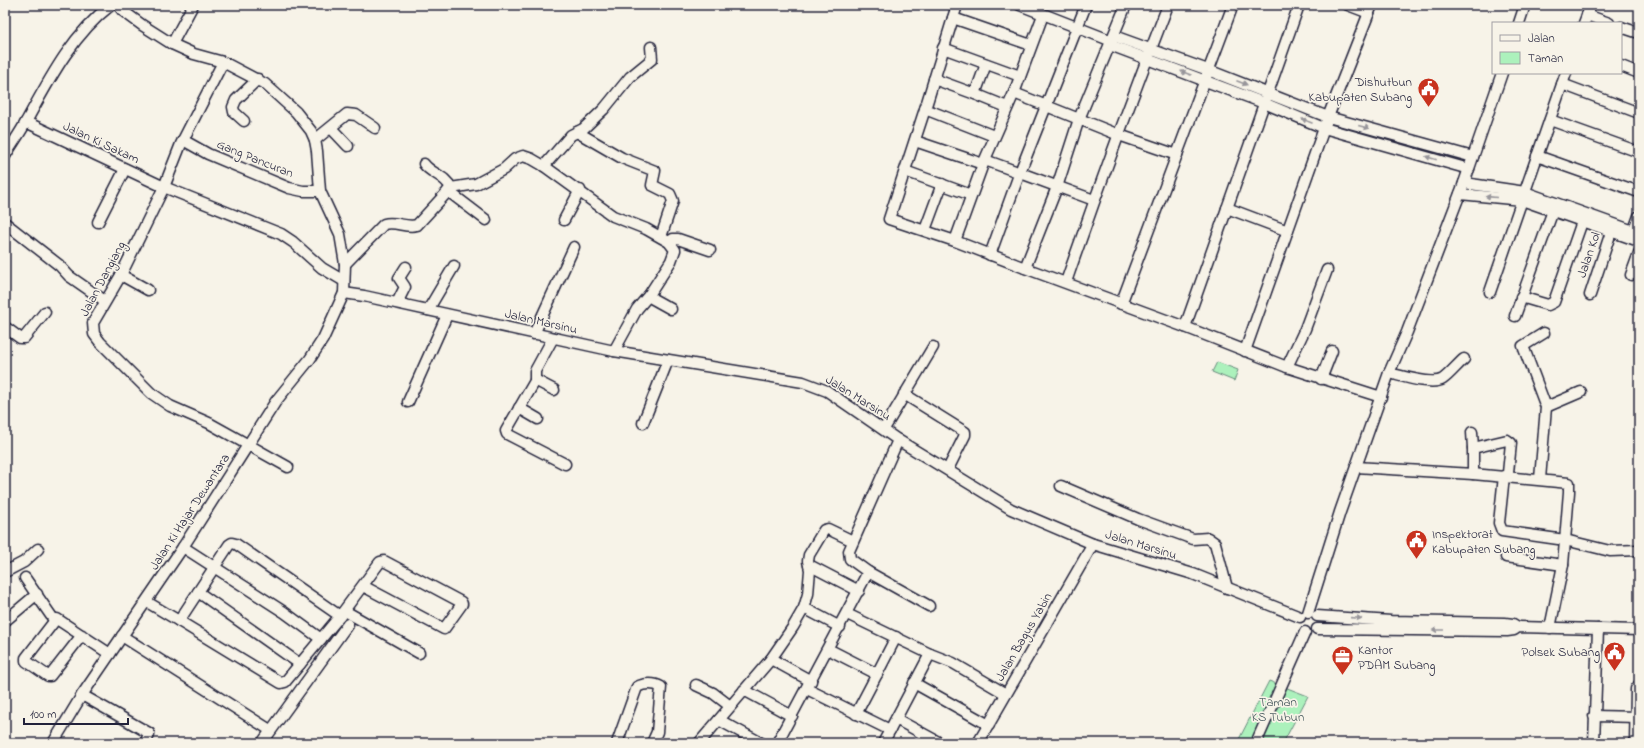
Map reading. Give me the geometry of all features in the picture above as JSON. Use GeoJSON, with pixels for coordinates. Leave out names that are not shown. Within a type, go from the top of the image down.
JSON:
{"type":"FeatureCollection","features":[{"type":"Feature","properties":{"kind":"street"},"geometry":{"type":"LineString","coordinates":[[5,156],[49,80],[70,49],[91,22],[111,5]]}},
{"type":"Feature","properties":{"kind":"street"},"geometry":{"type":"LineString","coordinates":[[118,5],[123,11],[142,25],[172,44],[194,54],[223,62],[258,79],[278,94],[311,130],[315,140],[320,191],[340,234],[345,264],[344,293]]}},
{"type":"Feature","properties":{"kind":"street"},"geometry":{"type":"LineString","coordinates":[[172,44],[193,5]]}},
{"type":"Feature","properties":{"kind":"street"},"geometry":{"type":"LineString","coordinates":[[957,5],[889,219],[925,230],[1121,304],[1185,326],[1287,367],[1321,379],[1382,397]]}},
{"type":"Feature","properties":{"kind":"street"},"geometry":{"type":"LineString","coordinates":[[1020,5],[1149,54],[1205,80],[1328,117],[1474,156]]}},
{"type":"Feature","properties":{"kind":"street"},"geometry":{"type":"LineString","coordinates":[[990,255],[1020,172],[1086,5]]}},
{"type":"Feature","properties":{"kind":"street"},"geometry":{"type":"LineString","coordinates":[[1025,268],[1057,187],[1079,119],[1126,5]]}},
{"type":"Feature","properties":{"kind":"street"},"geometry":{"type":"LineString","coordinates":[[1066,282],[1094,200],[1168,5]]}},
{"type":"Feature","properties":{"kind":"street"},"geometry":{"type":"LineString","coordinates":[[1121,304],[1233,5]]}},
{"type":"Feature","properties":{"kind":"street"},"geometry":{"type":"LineString","coordinates":[[1185,326],[1300,5]]}},
{"type":"Feature","properties":{"kind":"street"},"geometry":{"type":"LineString","coordinates":[[1245,351],[1328,117],[1371,9],[1348,5]]}},
{"type":"Feature","properties":{"kind":"street"},"geometry":{"type":"LineString","coordinates":[[1519,22],[1525,5]]}},
{"type":"Feature","properties":{"kind":"street"},"geometry":{"type":"LineString","coordinates":[[1591,5],[1586,19],[1603,22]]}},
{"type":"Feature","properties":{"kind":"street"},"geometry":{"type":"LineString","coordinates":[[955,241],[971,195],[994,136],[1014,93],[1043,15]]}},
{"type":"Feature","properties":{"kind":"street"},"geometry":{"type":"LineString","coordinates":[[953,18],[1031,45]]}},
{"type":"Feature","properties":{"kind":"street"},"geometry":{"type":"LineString","coordinates":[[1622,27],[1639,33]]}},
{"type":"Feature","properties":{"kind":"street"},"geometry":{"type":"LineString","coordinates":[[544,166],[567,139],[604,109],[630,76],[652,59],[651,47]]}},
{"type":"Feature","properties":{"kind":"street"},"geometry":{"type":"LineString","coordinates":[[944,48],[1020,76]]}},
{"type":"Feature","properties":{"kind":"street"},"geometry":{"type":"LineString","coordinates":[[1149,54],[1208,70],[1324,128],[1469,169]]}},
{"type":"Feature","properties":{"kind":"street","name":"Jalan Dangiang"},"geometry":{"type":"LineString","coordinates":[[223,62],[183,140],[164,187],[121,275],[105,301],[92,327],[94,334],[100,342],[151,393],[170,406],[209,423],[248,446]]}},
{"type":"Feature","properties":{"kind":"street"},"geometry":{"type":"LineString","coordinates":[[976,94],[986,64]]}},
{"type":"Feature","properties":{"kind":"street"},"geometry":{"type":"LineString","coordinates":[[1622,66],[1639,73]]}},
{"type":"Feature","properties":{"kind":"street"},"geometry":{"type":"LineString","coordinates":[[1502,74],[1460,194],[1407,332],[1389,373],[1382,397],[1340,512],[1308,615],[1299,626],[1311,632],[1507,631],[1514,630],[1518,627],[1639,630]]}},
{"type":"Feature","properties":{"kind":"street"},"geometry":{"type":"LineString","coordinates":[[1490,292],[1566,74]]}},
{"type":"Feature","properties":{"kind":"street"},"geometry":{"type":"LineString","coordinates":[[244,121],[234,112],[233,107],[236,100],[258,79]]}},
{"type":"Feature","properties":{"kind":"street"},"geometry":{"type":"LineString","coordinates":[[934,79],[1007,107]]}},
{"type":"Feature","properties":{"kind":"street"},"geometry":{"type":"LineString","coordinates":[[1562,84],[1639,113]]}},
{"type":"Feature","properties":{"kind":"street"},"geometry":{"type":"LineString","coordinates":[[1014,93],[1119,135],[1177,156]]}},
{"type":"Feature","properties":{"kind":"street"},"geometry":{"type":"LineString","coordinates":[[925,109],[994,136]]}},
{"type":"Feature","properties":{"kind":"street"},"geometry":{"type":"LineString","coordinates":[[315,140],[347,114],[351,113],[375,128]]}},
{"type":"Feature","properties":{"kind":"street"},"geometry":{"type":"LineString","coordinates":[[1550,120],[1639,152]]}},
{"type":"Feature","properties":{"kind":"street","name":"Jalan Ki Sakam"},"geometry":{"type":"LineString","coordinates":[[26,122],[164,187],[280,234],[293,242],[322,268],[344,281]]}},
{"type":"Feature","properties":{"kind":"street"},"geometry":{"type":"LineString","coordinates":[[331,128],[348,146]]}},
{"type":"Feature","properties":{"kind":"street"},"geometry":{"type":"LineString","coordinates":[[577,132],[617,156],[655,171],[652,185],[670,194],[673,201],[665,240]]}},
{"type":"Feature","properties":{"kind":"street","name":"Gang Pancuran"},"geometry":{"type":"LineString","coordinates":[[183,140],[208,154],[290,188],[303,191],[320,191]]}},
{"type":"Feature","properties":{"kind":"street"},"geometry":{"type":"LineString","coordinates":[[915,141],[1020,172],[1094,200]]}},
{"type":"Feature","properties":{"kind":"street"},"geometry":{"type":"LineString","coordinates":[[1537,156],[1639,192]]}},
{"type":"Feature","properties":{"kind":"street"},"geometry":{"type":"LineString","coordinates":[[345,264],[384,224],[391,223],[411,227],[417,225],[450,190],[476,184],[504,169],[519,157],[532,159],[580,190],[613,216],[665,240],[675,250],[671,261],[649,295],[637,309],[614,351]]}},
{"type":"Feature","properties":{"kind":"street"},"geometry":{"type":"LineString","coordinates":[[424,164],[430,170],[439,174],[449,184],[450,190],[486,220]]}},
{"type":"Feature","properties":{"kind":"street"},"geometry":{"type":"LineString","coordinates":[[98,222],[125,169]]}},
{"type":"Feature","properties":{"kind":"street"},"geometry":{"type":"LineString","coordinates":[[905,171],[971,195]]}},
{"type":"Feature","properties":{"kind":"street"},"geometry":{"type":"LineString","coordinates":[[1464,183],[1523,196],[1636,236],[1639,216]]}},
{"type":"Feature","properties":{"kind":"street"},"geometry":{"type":"LineString","coordinates":[[925,230],[942,184]]}},
{"type":"Feature","properties":{"kind":"street"},"geometry":{"type":"LineString","coordinates":[[564,220],[580,190]]}},
{"type":"Feature","properties":{"kind":"street"},"geometry":{"type":"LineString","coordinates":[[1460,194],[1523,196]]}},
{"type":"Feature","properties":{"kind":"street"},"geometry":{"type":"LineString","coordinates":[[1515,316],[1554,207]]}},
{"type":"Feature","properties":{"kind":"street"},"geometry":{"type":"LineString","coordinates":[[1227,208],[1288,231]]}},
{"type":"Feature","properties":{"kind":"street"},"geometry":{"type":"LineString","coordinates":[[1521,297],[1548,305],[1553,304],[1584,217]]}},
{"type":"Feature","properties":{"kind":"street"},"geometry":{"type":"LineString","coordinates":[[5,223],[59,265],[69,276],[105,301]]}},
{"type":"Feature","properties":{"kind":"street","name":"Jalan Kol"},"geometry":{"type":"LineString","coordinates":[[1590,294],[1613,228]]}},
{"type":"Feature","properties":{"kind":"street"},"geometry":{"type":"LineString","coordinates":[[665,240],[673,238],[678,239],[710,250]]}},
{"type":"Feature","properties":{"kind":"street"},"geometry":{"type":"LineString","coordinates":[[534,334],[574,247]]}},
{"type":"Feature","properties":{"kind":"street"},"geometry":{"type":"LineString","coordinates":[[1631,275],[1639,253]]}},
{"type":"Feature","properties":{"kind":"street"},"geometry":{"type":"LineString","coordinates":[[428,310],[454,266]]}},
{"type":"Feature","properties":{"kind":"street"},"geometry":{"type":"LineString","coordinates":[[397,304],[405,287],[399,278],[406,267]]}},
{"type":"Feature","properties":{"kind":"street"},"geometry":{"type":"LineString","coordinates":[[1287,367],[1305,329],[1327,270]]}},
{"type":"Feature","properties":{"kind":"street"},"geometry":{"type":"LineString","coordinates":[[121,275],[148,290]]}},
{"type":"Feature","properties":{"kind":"street","name":"Jalan Marsinu"},"geometry":{"type":"LineString","coordinates":[[344,293],[614,351],[803,382],[827,392],[871,420],[898,440],[948,469],[1011,509],[1093,544],[1194,574],[1227,588],[1308,615],[1390,621],[1505,622],[1518,627]]}},
{"type":"Feature","properties":{"kind":"street","name":"Jalan Ki Hajar Dewantara"},"geometry":{"type":"LineString","coordinates":[[53,743],[82,696],[183,547],[276,401],[310,359],[323,339],[344,293]]}},
{"type":"Feature","properties":{"kind":"street"},"geometry":{"type":"LineString","coordinates":[[649,295],[653,299],[671,309]]}},
{"type":"Feature","properties":{"kind":"street"},"geometry":{"type":"LineString","coordinates":[[5,328],[20,338],[24,338],[45,312]]}},
{"type":"Feature","properties":{"kind":"street"},"geometry":{"type":"LineString","coordinates":[[408,402],[447,315]]}},
{"type":"Feature","properties":{"kind":"street"},"geometry":{"type":"LineString","coordinates":[[1540,479],[1546,407],[1523,346],[1544,333]]}},
{"type":"Feature","properties":{"kind":"street"},"geometry":{"type":"LineString","coordinates":[[553,338],[535,371],[535,380],[506,430],[507,434],[565,464]]}},
{"type":"Feature","properties":{"kind":"street"},"geometry":{"type":"LineString","coordinates":[[884,429],[933,347]]}},
{"type":"Feature","properties":{"kind":"street"},"geometry":{"type":"LineString","coordinates":[[1321,379],[1332,351]]}},
{"type":"Feature","properties":{"kind":"street"},"geometry":{"type":"LineString","coordinates":[[1389,373],[1427,381],[1436,381],[1443,378],[1464,359]]}},
{"type":"Feature","properties":{"kind":"street"},"geometry":{"type":"LineString","coordinates":[[643,423],[668,360]]}},
{"type":"Feature","properties":{"kind":"street"},"geometry":{"type":"LineString","coordinates":[[535,380],[554,390]]}},
{"type":"Feature","properties":{"kind":"street"},"geometry":{"type":"LineString","coordinates":[[1546,407],[1581,392]]}},
{"type":"Feature","properties":{"kind":"street"},"geometry":{"type":"LineString","coordinates":[[904,394],[965,432],[966,435],[948,469]]}},
{"type":"Feature","properties":{"kind":"street"},"geometry":{"type":"LineString","coordinates":[[519,408],[538,419]]}},
{"type":"Feature","properties":{"kind":"street"},"geometry":{"type":"LineString","coordinates":[[1472,432],[1473,474]]}},
{"type":"Feature","properties":{"kind":"street"},"geometry":{"type":"LineString","coordinates":[[898,440],[848,552],[850,559],[868,572],[929,606]]}},
{"type":"Feature","properties":{"kind":"street"},"geometry":{"type":"LineString","coordinates":[[1473,448],[1504,440],[1510,441],[1508,473],[1504,476],[1499,523],[1500,529],[1505,532],[1565,540],[1610,551],[1639,550]]}},
{"type":"Feature","properties":{"kind":"street"},"geometry":{"type":"LineString","coordinates":[[248,446],[255,448],[288,467]]}},
{"type":"Feature","properties":{"kind":"street"},"geometry":{"type":"LineString","coordinates":[[1356,467],[1504,476],[1540,479],[1570,484],[1563,565],[1550,628]]}},
{"type":"Feature","properties":{"kind":"street"},"geometry":{"type":"LineString","coordinates":[[1061,486],[1138,519],[1193,540],[1208,538],[1212,540],[1215,543],[1227,588]]}},
{"type":"Feature","properties":{"kind":"street"},"geometry":{"type":"LineString","coordinates":[[699,743],[771,659],[793,627],[804,608],[808,594],[808,561],[825,529],[853,541]]}},
{"type":"Feature","properties":{"kind":"street"},"geometry":{"type":"LineString","coordinates":[[179,621],[214,567],[232,543],[236,544],[342,613],[419,653]]}},
{"type":"Feature","properties":{"kind":"street","name":"Jalan Bagus Yabin"},"geometry":{"type":"LineString","coordinates":[[978,743],[1093,544]]}},
{"type":"Feature","properties":{"kind":"street"},"geometry":{"type":"LineString","coordinates":[[183,547],[284,612],[321,639]]}},
{"type":"Feature","properties":{"kind":"street"},"geometry":{"type":"LineString","coordinates":[[5,572],[24,562],[38,549]]}},
{"type":"Feature","properties":{"kind":"street"},"geometry":{"type":"LineString","coordinates":[[1506,556],[1563,565]]}},
{"type":"Feature","properties":{"kind":"street"},"geometry":{"type":"LineString","coordinates":[[147,602],[281,683],[285,682],[321,639],[380,562],[384,561],[461,602],[462,604],[444,629],[363,586]]}},
{"type":"Feature","properties":{"kind":"street"},"geometry":{"type":"LineString","coordinates":[[809,565],[859,591]]}},
{"type":"Feature","properties":{"kind":"street"},"geometry":{"type":"LineString","coordinates":[[782,742],[792,716],[868,572]]}},
{"type":"Feature","properties":{"kind":"street"},"geometry":{"type":"LineString","coordinates":[[25,578],[54,620]]}},
{"type":"Feature","properties":{"kind":"street"},"geometry":{"type":"LineString","coordinates":[[198,592],[300,664]]}},
{"type":"Feature","properties":{"kind":"street"},"geometry":{"type":"LineString","coordinates":[[5,622],[37,594]]}},
{"type":"Feature","properties":{"kind":"street"},"geometry":{"type":"LineString","coordinates":[[804,608],[840,626]]}},
{"type":"Feature","properties":{"kind":"street"},"geometry":{"type":"LineString","coordinates":[[847,614],[930,654],[953,663],[1006,694]]}},
{"type":"Feature","properties":{"kind":"street"},"geometry":{"type":"LineString","coordinates":[[1256,743],[1311,632],[1319,622],[1308,615]]}},
{"type":"Feature","properties":{"kind":"street"},"geometry":{"type":"LineString","coordinates":[[54,620],[57,619],[110,654]]}},
{"type":"Feature","properties":{"kind":"street"},"geometry":{"type":"LineString","coordinates":[[54,620],[26,658],[26,660],[48,676],[52,675],[82,635]]}},
{"type":"Feature","properties":{"kind":"street"},"geometry":{"type":"LineString","coordinates":[[262,743],[348,624]]}},
{"type":"Feature","properties":{"kind":"street"},"geometry":{"type":"LineString","coordinates":[[1594,743],[1598,630]]}},
{"type":"Feature","properties":{"kind":"street"},"geometry":{"type":"LineString","coordinates":[[1264,743],[1311,632]]}},
{"type":"Feature","properties":{"kind":"street"},"geometry":{"type":"LineString","coordinates":[[122,636],[270,730]]}},
{"type":"Feature","properties":{"kind":"street"},"geometry":{"type":"LineString","coordinates":[[856,714],[896,637]]}},
{"type":"Feature","properties":{"kind":"street"},"geometry":{"type":"LineString","coordinates":[[828,649],[877,674]]}},
{"type":"Feature","properties":{"kind":"street"},"geometry":{"type":"LineString","coordinates":[[883,743],[930,654]]}},
{"type":"Feature","properties":{"kind":"street"},"geometry":{"type":"LineString","coordinates":[[771,659],[856,714],[890,730]]}},
{"type":"Feature","properties":{"kind":"street"},"geometry":{"type":"LineString","coordinates":[[914,683],[989,725]]}},
{"type":"Feature","properties":{"kind":"street"},"geometry":{"type":"LineString","coordinates":[[617,743],[637,687],[640,685],[654,684],[661,687],[657,732],[652,743]]}},
{"type":"Feature","properties":{"kind":"street"},"geometry":{"type":"LineString","coordinates":[[696,685],[712,693],[730,706]]}},
{"type":"Feature","properties":{"kind":"street"},"geometry":{"type":"LineString","coordinates":[[1635,743],[1638,717],[1636,689],[1639,685]]}},
{"type":"Feature","properties":{"kind":"street"},"geometry":{"type":"LineString","coordinates":[[744,690],[792,716]]}},
{"type":"Feature","properties":{"kind":"street"},"geometry":{"type":"LineString","coordinates":[[82,696],[149,733],[145,743]]}},
{"type":"Feature","properties":{"kind":"street"},"geometry":{"type":"LineString","coordinates":[[1594,716],[1638,717]]}},
{"type":"Feature","properties":{"kind":"street"},"geometry":{"type":"LineString","coordinates":[[896,719],[921,738],[940,743]]}},
{"type":"Feature","properties":{"kind":"street"},"geometry":{"type":"LineString","coordinates":[[719,720],[761,743]]}},
{"type":"Feature","properties":{"kind":"green space"},"geometry":{"type":"Polygon","coordinates":[[[1217,362],[1238,370],[1234,381],[1212,372],[1217,362]]]}},
{"type":"Feature","properties":{"kind":"green space","name":"Taman KS Tubun"},"geometry":{"type":"Polygon","coordinates":[[[1269,681],[1308,696],[1283,743],[1237,743],[1269,681]]]}},
{"type":"Feature","properties":{"kind":"place","name":"Dishutbun Kabupaten Subang"},"geometry":{"type":"Point","coordinates":[1428,108]}},
{"type":"Feature","properties":{"kind":"place","name":"Inspektorat Kabupaten Subang"},"geometry":{"type":"Point","coordinates":[1417,560]}},
{"type":"Feature","properties":{"kind":"place","name":"Polsek Subang"},"geometry":{"type":"Point","coordinates":[1615,672]}},
{"type":"Feature","properties":{"kind":"place","name":"Kantor PDAM Subang"},"geometry":{"type":"Point","coordinates":[1343,676]}}]}
